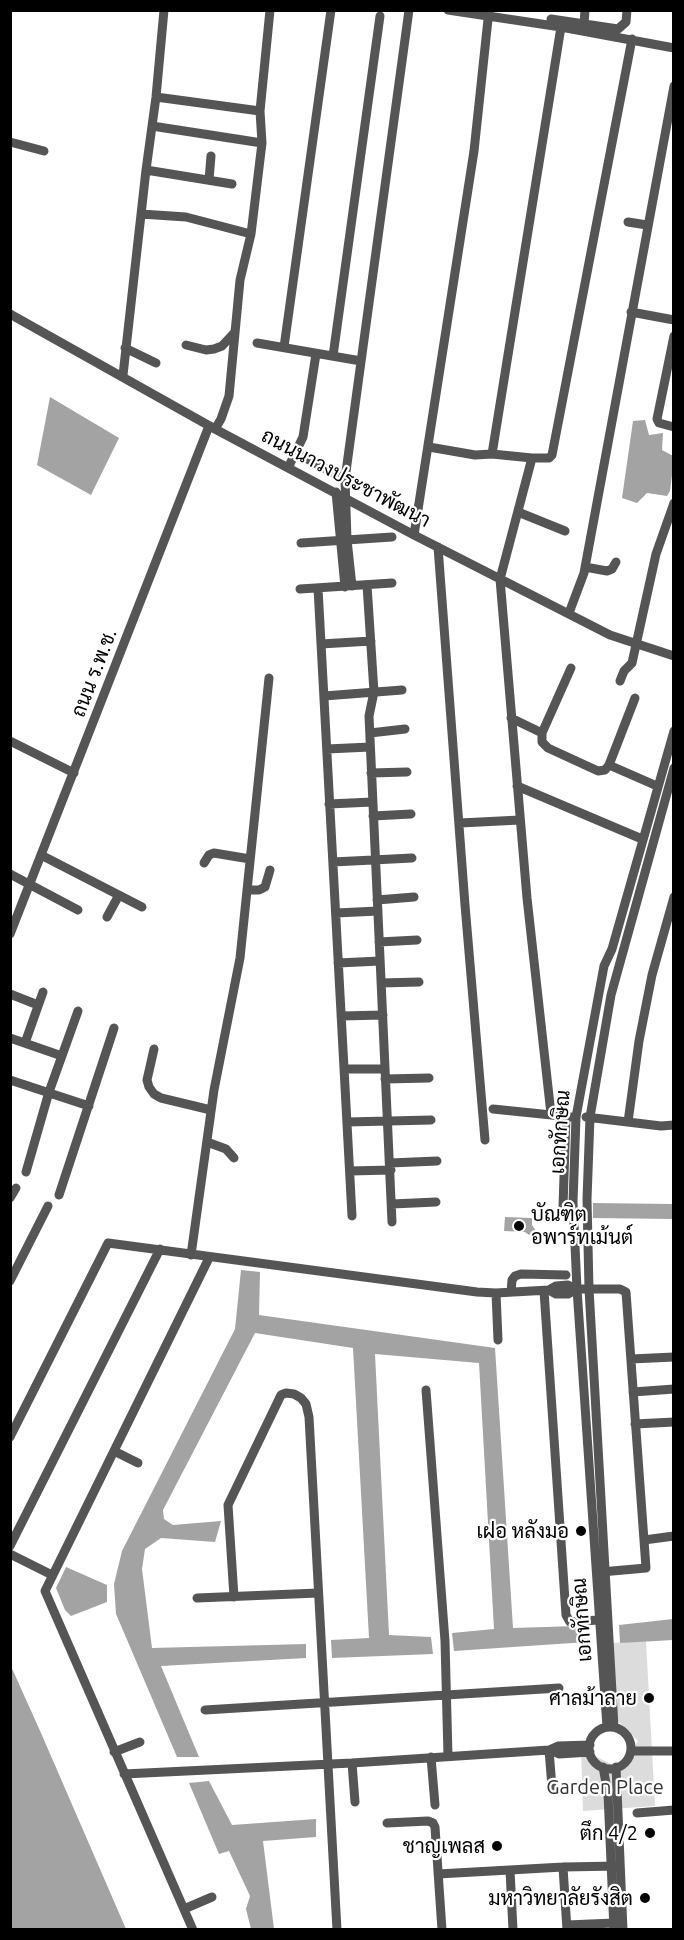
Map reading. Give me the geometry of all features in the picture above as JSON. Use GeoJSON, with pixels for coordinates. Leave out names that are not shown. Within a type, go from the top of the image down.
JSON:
{"type":"FeatureCollection","features":[{"type":"Feature","properties":{"kind":"street"},"geometry":{"type":"LineString","coordinates":[[123,375],[164,10]]}},
{"type":"Feature","properties":{"kind":"street","name":"ถนน ร.พ.ช."},"geometry":{"type":"LineString","coordinates":[[10,934],[14,916],[30,884],[212,427],[221,419],[229,396],[240,280],[251,234],[262,143],[260,111],[270,10]]}},
{"type":"Feature","properties":{"kind":"street"},"geometry":{"type":"LineString","coordinates":[[284,347],[331,10]]}},
{"type":"Feature","properties":{"kind":"street"},"geometry":{"type":"LineString","coordinates":[[349,587],[340,494],[345,479],[409,10]]}},
{"type":"Feature","properties":{"kind":"street"},"geometry":{"type":"LineString","coordinates":[[448,10],[489,13],[564,24],[674,48]]}},
{"type":"Feature","properties":{"kind":"street"},"geometry":{"type":"LineString","coordinates":[[492,454],[564,24],[569,10]]}},
{"type":"Feature","properties":{"kind":"street"},"geometry":{"type":"LineString","coordinates":[[584,24],[585,10]]}},
{"type":"Feature","properties":{"kind":"street"},"geometry":{"type":"LineString","coordinates":[[489,13],[527,13],[564,24],[584,24],[618,29],[626,22],[627,10]]}},
{"type":"Feature","properties":{"kind":"street"},"geometry":{"type":"LineString","coordinates":[[414,535],[474,151],[489,13]]}},
{"type":"Feature","properties":{"kind":"street"},"geometry":{"type":"LineString","coordinates":[[333,356],[380,16]]}},
{"type":"Feature","properties":{"kind":"street"},"geometry":{"type":"LineString","coordinates":[[429,447],[475,455],[492,454],[532,458],[549,458],[555,449],[632,39]]}},
{"type":"Feature","properties":{"kind":"street"},"geometry":{"type":"LineString","coordinates":[[569,613],[585,567],[674,86]]}},
{"type":"Feature","properties":{"kind":"street"},"geometry":{"type":"LineString","coordinates":[[156,97],[260,111]]}},
{"type":"Feature","properties":{"kind":"street"},"geometry":{"type":"LineString","coordinates":[[152,126],[262,143]]}},
{"type":"Feature","properties":{"kind":"street"},"geometry":{"type":"LineString","coordinates":[[10,142],[44,151]]}},
{"type":"Feature","properties":{"kind":"street"},"geometry":{"type":"LineString","coordinates":[[209,180],[211,156]]}},
{"type":"Feature","properties":{"kind":"street"},"geometry":{"type":"LineString","coordinates":[[146,170],[232,184]]}},
{"type":"Feature","properties":{"kind":"street"},"geometry":{"type":"LineString","coordinates":[[141,214],[186,217],[251,234]]}},
{"type":"Feature","properties":{"kind":"street"},"geometry":{"type":"LineString","coordinates":[[628,222],[647,225]]}},
{"type":"Feature","properties":{"kind":"street"},"geometry":{"type":"LineString","coordinates":[[631,312],[674,320]]}},
{"type":"Feature","properties":{"kind":"street","name":"ถนนนาวงประชาพัฒนา"},"geometry":{"type":"LineString","coordinates":[[10,314],[123,375],[212,427],[414,535],[610,635],[674,656]]}},
{"type":"Feature","properties":{"kind":"street"},"geometry":{"type":"LineString","coordinates":[[186,345],[206,350],[214,349],[222,346],[235,332]]}},
{"type":"Feature","properties":{"kind":"street"},"geometry":{"type":"LineString","coordinates":[[674,336],[657,419],[659,423],[674,427]]}},
{"type":"Feature","properties":{"kind":"street"},"geometry":{"type":"LineString","coordinates":[[257,344],[361,361]]}},
{"type":"Feature","properties":{"kind":"street"},"geometry":{"type":"LineString","coordinates":[[125,348],[156,363]]}},
{"type":"Feature","properties":{"kind":"street"},"geometry":{"type":"LineString","coordinates":[[288,468],[303,437],[316,354]]}},
{"type":"Feature","properties":{"kind":"street"},"geometry":{"type":"LineString","coordinates":[[296,453],[345,479]]}},
{"type":"Feature","properties":{"kind":"street"},"geometry":{"type":"LineString","coordinates":[[532,458],[500,579],[534,970],[551,1114]]}},
{"type":"Feature","properties":{"kind":"street"},"geometry":{"type":"LineString","coordinates":[[620,681],[624,671],[632,663],[656,554],[674,503]]}},
{"type":"Feature","properties":{"kind":"street"},"geometry":{"type":"LineString","coordinates":[[518,512],[565,531]]}},
{"type":"Feature","properties":{"kind":"street"},"geometry":{"type":"LineString","coordinates":[[301,543],[392,537]]}},
{"type":"Feature","properties":{"kind":"street"},"geometry":{"type":"LineString","coordinates":[[438,547],[485,1140]]}},
{"type":"Feature","properties":{"kind":"street"},"geometry":{"type":"LineString","coordinates":[[585,567],[607,571],[612,569],[616,562]]}},
{"type":"Feature","properties":{"kind":"street"},"geometry":{"type":"LineString","coordinates":[[300,589],[392,583]]}},
{"type":"Feature","properties":{"kind":"street"},"geometry":{"type":"LineString","coordinates":[[367,585],[374,692],[369,706],[372,802],[392,1222]]}},
{"type":"Feature","properties":{"kind":"street"},"geometry":{"type":"LineString","coordinates":[[318,588],[352,1216]]}},
{"type":"Feature","properties":{"kind":"street"},"geometry":{"type":"LineString","coordinates":[[321,644],[371,640]]}},
{"type":"Feature","properties":{"kind":"street"},"geometry":{"type":"LineString","coordinates":[[571,668],[542,733],[542,742],[548,748],[598,771],[605,770],[635,698]]}},
{"type":"Feature","properties":{"kind":"street"},"geometry":{"type":"LineString","coordinates":[[191,1254],[211,1110],[240,958],[269,678]]}},
{"type":"Feature","properties":{"kind":"street"},"geometry":{"type":"LineString","coordinates":[[324,696],[402,690]]}},
{"type":"Feature","properties":{"kind":"street"},"geometry":{"type":"LineString","coordinates":[[511,718],[542,733]]}},
{"type":"Feature","properties":{"kind":"street"},"geometry":{"type":"LineString","coordinates":[[370,733],[405,729]]}},
{"type":"Feature","properties":{"kind":"street","name":"เอกทักษิณ"},"geometry":{"type":"LineString","coordinates":[[611,1727],[605,1637],[598,1620],[574,1219],[563,1207],[572,1117],[604,966],[612,949],[674,731]]}},
{"type":"Feature","properties":{"kind":"street"},"geometry":{"type":"LineString","coordinates":[[10,741],[74,773]]}},
{"type":"Feature","properties":{"kind":"street"},"geometry":{"type":"LineString","coordinates":[[327,749],[370,747]]}},
{"type":"Feature","properties":{"kind":"street"},"geometry":{"type":"LineString","coordinates":[[609,765],[657,786]]}},
{"type":"Feature","properties":{"kind":"street"},"geometry":{"type":"LineString","coordinates":[[605,1637],[607,1572],[589,1289],[587,1199],[590,1118],[611,995],[674,768]]}},
{"type":"Feature","properties":{"kind":"street"},"geometry":{"type":"LineString","coordinates":[[371,773],[407,772]]}},
{"type":"Feature","properties":{"kind":"street"},"geometry":{"type":"LineString","coordinates":[[517,786],[642,839]]}},
{"type":"Feature","properties":{"kind":"street"},"geometry":{"type":"LineString","coordinates":[[329,804],[372,802]]}},
{"type":"Feature","properties":{"kind":"street"},"geometry":{"type":"LineString","coordinates":[[373,816],[411,814]]}},
{"type":"Feature","properties":{"kind":"street"},"geometry":{"type":"LineString","coordinates":[[460,823],[520,820]]}},
{"type":"Feature","properties":{"kind":"street"},"geometry":{"type":"LineString","coordinates":[[204,863],[209,855],[214,853],[250,859]]}},
{"type":"Feature","properties":{"kind":"street"},"geometry":{"type":"LineString","coordinates":[[41,855],[142,907]]}},
{"type":"Feature","properties":{"kind":"street"},"geometry":{"type":"LineString","coordinates":[[333,862],[412,858]]}},
{"type":"Feature","properties":{"kind":"street"},"geometry":{"type":"LineString","coordinates":[[247,890],[259,890],[264,887],[270,870]]}},
{"type":"Feature","properties":{"kind":"street"},"geometry":{"type":"LineString","coordinates":[[10,874],[78,910]]}},
{"type":"Feature","properties":{"kind":"street"},"geometry":{"type":"LineString","coordinates":[[107,917],[119,895]]}},
{"type":"Feature","properties":{"kind":"street"},"geometry":{"type":"LineString","coordinates":[[377,900],[414,897]]}},
{"type":"Feature","properties":{"kind":"street"},"geometry":{"type":"LineString","coordinates":[[627,1122],[650,986],[674,897]]}},
{"type":"Feature","properties":{"kind":"street"},"geometry":{"type":"LineString","coordinates":[[336,913],[378,911]]}},
{"type":"Feature","properties":{"kind":"street"},"geometry":{"type":"LineString","coordinates":[[379,942],[417,940]]}},
{"type":"Feature","properties":{"kind":"street"},"geometry":{"type":"LineString","coordinates":[[338,963],[380,961]]}},
{"type":"Feature","properties":{"kind":"street"},"geometry":{"type":"LineString","coordinates":[[381,983],[418,982]]}},
{"type":"Feature","properties":{"kind":"street"},"geometry":{"type":"LineString","coordinates":[[25,1043],[43,992]]}},
{"type":"Feature","properties":{"kind":"street"},"geometry":{"type":"LineString","coordinates":[[10,994],[38,1005]]}},
{"type":"Feature","properties":{"kind":"street"},"geometry":{"type":"LineString","coordinates":[[26,1172],[49,1092],[78,1011]]}},
{"type":"Feature","properties":{"kind":"street"},"geometry":{"type":"LineString","coordinates":[[341,1016],[382,1015]]}},
{"type":"Feature","properties":{"kind":"street"},"geometry":{"type":"LineString","coordinates":[[59,1195],[114,1028]]}},
{"type":"Feature","properties":{"kind":"street"},"geometry":{"type":"LineString","coordinates":[[10,1038],[62,1056]]}},
{"type":"Feature","properties":{"kind":"street"},"geometry":{"type":"LineString","coordinates":[[154,1049],[147,1080],[154,1094],[161,1098],[211,1110]]}},
{"type":"Feature","properties":{"kind":"street"},"geometry":{"type":"LineString","coordinates":[[345,1070],[429,1078]]}},
{"type":"Feature","properties":{"kind":"street"},"geometry":{"type":"LineString","coordinates":[[10,1080],[89,1106]]}},
{"type":"Feature","properties":{"kind":"street"},"geometry":{"type":"LineString","coordinates":[[493,1109],[661,1126],[674,1125]]}},
{"type":"Feature","properties":{"kind":"street"},"geometry":{"type":"LineString","coordinates":[[347,1122],[431,1120]]}},
{"type":"Feature","properties":{"kind":"street"},"geometry":{"type":"LineString","coordinates":[[207,1142],[226,1149],[234,1158]]}},
{"type":"Feature","properties":{"kind":"street"},"geometry":{"type":"LineString","coordinates":[[350,1171],[437,1161]]}},
{"type":"Feature","properties":{"kind":"street"},"geometry":{"type":"LineString","coordinates":[[10,1198],[16,1188]]}},
{"type":"Feature","properties":{"kind":"street"},"geometry":{"type":"LineString","coordinates":[[392,1204],[436,1202]]}},
{"type":"Feature","properties":{"kind":"street"},"geometry":{"type":"LineString","coordinates":[[10,1281],[48,1206]]}},
{"type":"Feature","properties":{"kind":"street"},"geometry":{"type":"LineString","coordinates":[[10,1437],[108,1243],[209,1258],[496,1293],[547,1291],[568,1294],[577,1289],[625,1289],[646,1569],[596,1573]]}},
{"type":"Feature","properties":{"kind":"street"},"geometry":{"type":"LineString","coordinates":[[10,1546],[160,1250]]}},
{"type":"Feature","properties":{"kind":"street"},"geometry":{"type":"LineString","coordinates":[[193,1929],[45,1591],[209,1258]]}},
{"type":"Feature","properties":{"kind":"street"},"geometry":{"type":"LineString","coordinates":[[511,1292],[515,1275],[566,1275]]}},
{"type":"Feature","properties":{"kind":"street"},"geometry":{"type":"LineString","coordinates":[[547,1291],[566,1615],[570,1622],[598,1620]]}},
{"type":"Feature","properties":{"kind":"street"},"geometry":{"type":"LineString","coordinates":[[496,1293],[498,1340]]}},
{"type":"Feature","properties":{"kind":"street"},"geometry":{"type":"LineString","coordinates":[[631,1359],[674,1357]]}},
{"type":"Feature","properties":{"kind":"street"},"geometry":{"type":"LineString","coordinates":[[633,1392],[674,1389]]}},
{"type":"Feature","properties":{"kind":"street"},"geometry":{"type":"LineString","coordinates":[[426,1390],[445,1641],[448,1756]]}},
{"type":"Feature","properties":{"kind":"street"},"geometry":{"type":"LineString","coordinates":[[234,1597],[228,1504],[281,1395],[286,1393],[301,1398],[306,1404],[309,1417],[336,1929]]}},
{"type":"Feature","properties":{"kind":"street"},"geometry":{"type":"LineString","coordinates":[[635,1424],[674,1422]]}},
{"type":"Feature","properties":{"kind":"street"},"geometry":{"type":"LineString","coordinates":[[114,1451],[138,1463]]}},
{"type":"Feature","properties":{"kind":"street"},"geometry":{"type":"LineString","coordinates":[[644,1540],[674,1536]]}},
{"type":"Feature","properties":{"kind":"street"},"geometry":{"type":"LineString","coordinates":[[10,1554],[52,1575]]}},
{"type":"Feature","properties":{"kind":"street"},"geometry":{"type":"LineString","coordinates":[[197,1598],[318,1593]]}},
{"type":"Feature","properties":{"kind":"street"},"geometry":{"type":"LineString","coordinates":[[205,1710],[559,1688]]}},
{"type":"Feature","properties":{"kind":"street"},"geometry":{"type":"LineString","coordinates":[[611,1727],[624,1732],[630,1740],[631,1751],[626,1761],[616,1767],[603,1767],[597,1763],[590,1749],[596,1733],[611,1727]]}},
{"type":"Feature","properties":{"kind":"street"},"geometry":{"type":"LineString","coordinates":[[114,1752],[140,1742]]}},
{"type":"Feature","properties":{"kind":"street"},"geometry":{"type":"LineString","coordinates":[[124,1774],[352,1763],[550,1750],[559,1754],[590,1749]]}},
{"type":"Feature","properties":{"kind":"street"},"geometry":{"type":"LineString","coordinates":[[550,1750],[552,1787]]}},
{"type":"Feature","properties":{"kind":"street"},"geometry":{"type":"LineString","coordinates":[[631,1751],[673,1750],[674,1762]]}},
{"type":"Feature","properties":{"kind":"street"},"geometry":{"type":"LineString","coordinates":[[431,1757],[435,1805]]}},
{"type":"Feature","properties":{"kind":"street"},"geometry":{"type":"LineString","coordinates":[[352,1763],[355,1802]]}},
{"type":"Feature","properties":{"kind":"street"},"geometry":{"type":"LineString","coordinates":[[603,1767],[623,1929]]}},
{"type":"Feature","properties":{"kind":"street"},"geometry":{"type":"LineString","coordinates":[[563,1867],[567,1927],[614,1926],[616,1767]]}},
{"type":"Feature","properties":{"kind":"street"},"geometry":{"type":"LineString","coordinates":[[637,1813],[674,1810]]}},
{"type":"Feature","properties":{"kind":"street"},"geometry":{"type":"LineString","coordinates":[[387,1823],[428,1821],[433,1823],[442,1929]]}},
{"type":"Feature","properties":{"kind":"street"},"geometry":{"type":"LineString","coordinates":[[438,1874],[615,1866]]}},
{"type":"Feature","properties":{"kind":"street"},"geometry":{"type":"LineString","coordinates":[[510,1870],[513,1929]]}},
{"type":"Feature","properties":{"kind":"street"},"geometry":{"type":"LineString","coordinates":[[184,1909],[212,1897]]}},
{"type":"Feature","properties":{"kind":"green space","name":"Garden Place"},"geometry":{"type":"Polygon","coordinates":[[[646,1641],[655,1806],[583,1811],[581,1749],[619,1768],[638,1741],[616,1719],[611,1643],[646,1641]]]}},
{"type":"Feature","properties":{"kind":"shaded area"},"geometry":{"type":"Polygon","coordinates":[[[50,397],[119,438],[91,495],[37,465],[50,397]]]}},
{"type":"Feature","properties":{"kind":"shaded area"},"geometry":{"type":"Polygon","coordinates":[[[645,420],[649,435],[663,433],[662,450],[673,456],[673,467],[670,491],[667,496],[647,493],[637,503],[622,498],[633,421],[645,420]]]}},
{"type":"Feature","properties":{"kind":"shaded area"},"geometry":{"type":"Polygon","coordinates":[[[593,1203],[673,1204],[673,1219],[593,1218],[593,1203]]]}},
{"type":"Feature","properties":{"kind":"shaded area","name":"บัณฑิต อพาร์ทเม้นต์"},"geometry":{"type":"Polygon","coordinates":[[[505,1217],[532,1218],[532,1225],[536,1231],[529,1235],[525,1232],[504,1231],[505,1217]]]}},
{"type":"Feature","properties":{"kind":"shaded area"},"geometry":{"type":"Polygon","coordinates":[[[241,1270],[260,1272],[259,1315],[495,1348],[513,1628],[577,1626],[583,1631],[587,1642],[454,1651],[452,1633],[494,1629],[479,1363],[375,1354],[389,1635],[431,1637],[433,1654],[332,1658],[331,1640],[369,1638],[353,1348],[255,1333],[163,1510],[164,1519],[173,1525],[221,1521],[215,1542],[161,1538],[145,1549],[142,1569],[152,1648],[306,1644],[306,1658],[161,1666],[199,1757],[177,1757],[116,1614],[114,1584],[122,1551],[235,1329],[241,1270]]]}},
{"type":"Feature","properties":{"kind":"shaded area"},"geometry":{"type":"Polygon","coordinates":[[[66,1567],[107,1585],[107,1602],[71,1616],[65,1610],[56,1588],[66,1567]]]}},
{"type":"Feature","properties":{"kind":"shaded area"},"geometry":{"type":"Polygon","coordinates":[[[673,1619],[673,1640],[620,1643],[619,1625],[673,1619]]]}},
{"type":"Feature","properties":{"kind":"shaded area"},"geometry":{"type":"Polygon","coordinates":[[[10,1664],[41,1733],[126,1929],[11,1929],[10,1664]]]}},
{"type":"Feature","properties":{"kind":"shaded area"},"geometry":{"type":"Polygon","coordinates":[[[209,1781],[232,1825],[316,1819],[316,1837],[263,1841],[274,1929],[251,1929],[246,1909],[250,1896],[229,1851],[219,1854],[189,1783],[209,1781]]]}},
{"type":"Feature","properties":{"kind":"place","name":"บัณฑิต อพาร์ทเม้นต์"},"geometry":{"type":"Point","coordinates":[519,1226]}},
{"type":"Feature","properties":{"kind":"place","name":"เฝอ หลังมอ"},"geometry":{"type":"Point","coordinates":[581,1531]}},
{"type":"Feature","properties":{"kind":"place","name":"ศาลม้าลาย"},"geometry":{"type":"Point","coordinates":[649,1698]}},
{"type":"Feature","properties":{"kind":"place","name":"ตึก 4/2"},"geometry":{"type":"Point","coordinates":[650,1833]}},
{"type":"Feature","properties":{"kind":"place","name":"ชาญเพลส"},"geometry":{"type":"Point","coordinates":[497,1846]}},
{"type":"Feature","properties":{"kind":"place","name":"มหาวิทยาลัยรังสิต"},"geometry":{"type":"Point","coordinates":[645,1898]}}]}
